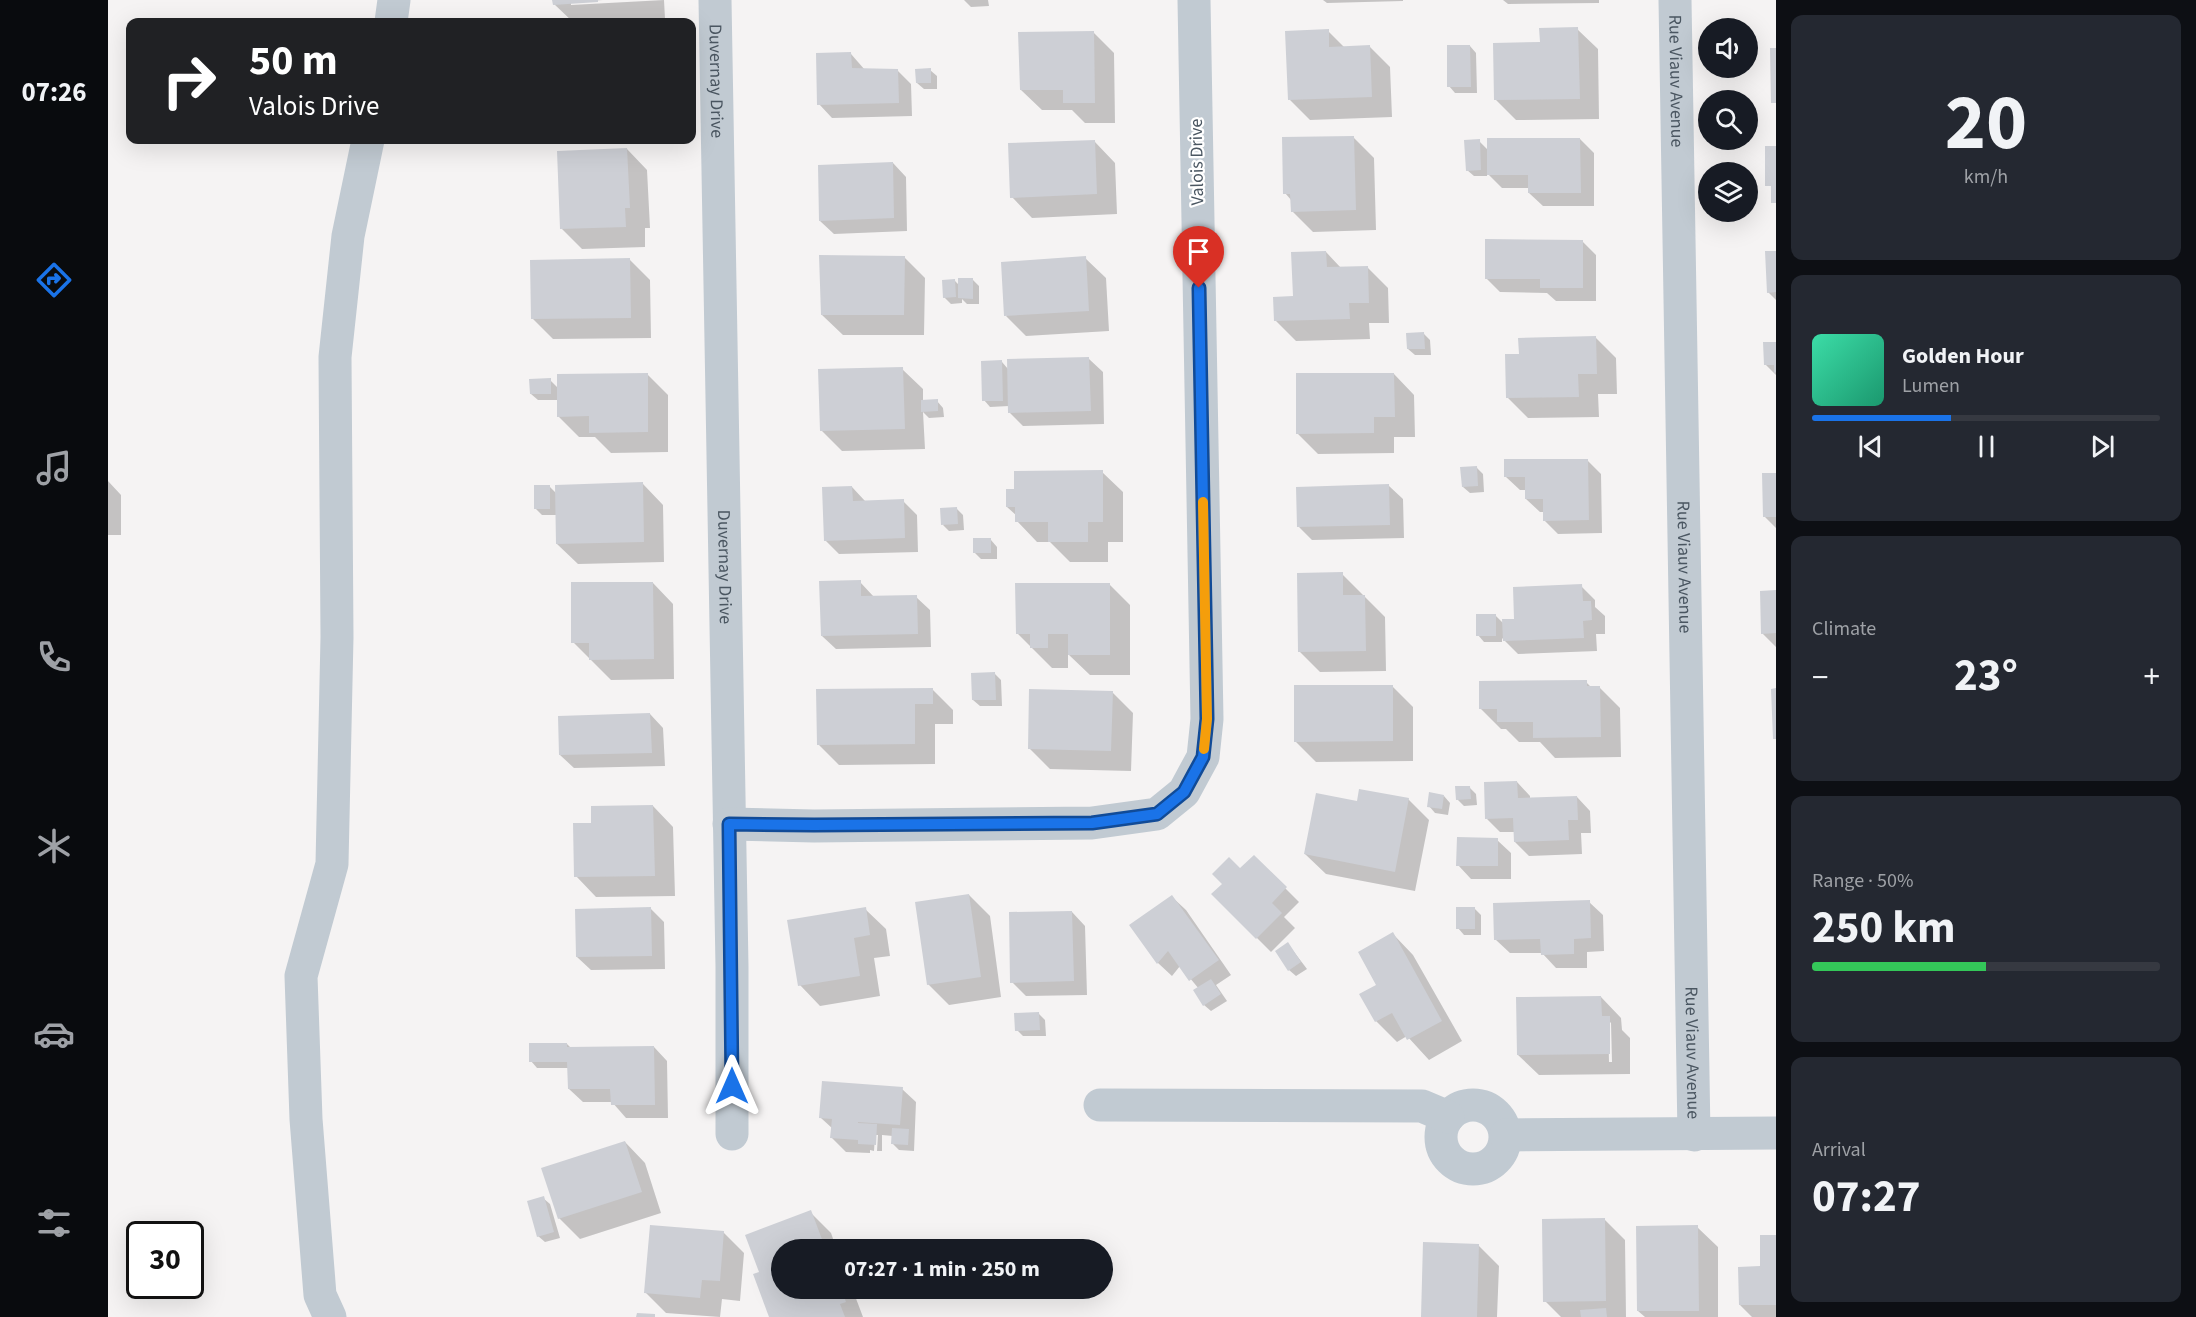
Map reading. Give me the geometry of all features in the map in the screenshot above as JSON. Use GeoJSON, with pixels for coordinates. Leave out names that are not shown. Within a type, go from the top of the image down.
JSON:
{"type":"FeatureCollection","features":[{"type":"Feature","properties":{"kind":"street"},"geometry":{"type":"LineString","coordinates":[[392,18],[394,0]]}},
{"type":"Feature","properties":{"kind":"street","name":"Duvernay Drive"},"geometry":{"type":"LineString","coordinates":[[716,0],[732,1134]]}},
{"type":"Feature","properties":{"kind":"street","name":"Valois Drive"},"geometry":{"type":"LineString","coordinates":[[729,824],[1092,823],[1157,814],[1184,792],[1203,757],[1207,719],[1194,0]]}},
{"type":"Feature","properties":{"kind":"street","name":"Rue Viauv Avenue"},"geometry":{"type":"LineString","coordinates":[[1675,0],[1694,1135]]}},
{"type":"Feature","properties":{"kind":"street"},"geometry":{"type":"LineString","coordinates":[[330,1317],[320,1295],[306,1119],[301,976],[332,864],[337,637],[334,357],[348,236],[367,144]]}},
{"type":"Feature","properties":{"kind":"street"},"geometry":{"type":"LineString","coordinates":[[1100,1105],[1422,1106],[1448,1117]]}},
{"type":"Feature","properties":{"kind":"street"},"geometry":{"type":"LineString","coordinates":[[1478,1105],[1497,1115],[1506,1135],[1501,1155],[1494,1162],[1475,1170],[1465,1168],[1448,1158],[1441,1138],[1442,1127],[1448,1117],[1456,1110],[1478,1105]]}},
{"type":"Feature","properties":{"kind":"street"},"geometry":{"type":"LineString","coordinates":[[1506,1135],[1776,1133]]}},
{"type":"Feature","properties":{"kind":"building"},"geometry":{"type":"Polygon","coordinates":[[[552,0],[598,0],[598,2],[553,5],[552,0]]]}},
{"type":"Feature","properties":{"kind":"building"},"geometry":{"type":"Polygon","coordinates":[[[1578,27],[1580,99],[1494,100],[1493,43],[1540,42],[1539,28],[1578,27]]]}},
{"type":"Feature","properties":{"kind":"building"},"geometry":{"type":"Polygon","coordinates":[[[1329,29],[1329,47],[1370,45],[1372,97],[1288,100],[1285,31],[1329,29]]]}},
{"type":"Feature","properties":{"kind":"building"},"geometry":{"type":"Polygon","coordinates":[[[1094,31],[1095,103],[1063,103],[1063,90],[1020,90],[1018,32],[1094,31]]]}},
{"type":"Feature","properties":{"kind":"building"},"geometry":{"type":"Polygon","coordinates":[[[1447,45],[1470,45],[1471,87],[1447,87],[1447,45]]]}},
{"type":"Feature","properties":{"kind":"building"},"geometry":{"type":"Polygon","coordinates":[[[1770,48],[1776,48],[1776,103],[1771,103],[1770,48]]]}},
{"type":"Feature","properties":{"kind":"building"},"geometry":{"type":"Polygon","coordinates":[[[851,52],[852,68],[898,69],[899,103],[817,105],[816,53],[851,52]]]}},
{"type":"Feature","properties":{"kind":"building"},"geometry":{"type":"Polygon","coordinates":[[[931,68],[931,83],[916,83],[915,69],[931,68]]]}},
{"type":"Feature","properties":{"kind":"building"},"geometry":{"type":"Polygon","coordinates":[[[1354,136],[1356,210],[1291,212],[1290,194],[1283,194],[1282,137],[1354,136]]]}},
{"type":"Feature","properties":{"kind":"building"},"geometry":{"type":"Polygon","coordinates":[[[1487,138],[1580,138],[1581,193],[1528,193],[1528,175],[1487,175],[1487,138]]]}},
{"type":"Feature","properties":{"kind":"building"},"geometry":{"type":"Polygon","coordinates":[[[1480,139],[1481,170],[1466,171],[1464,140],[1480,139]]]}},
{"type":"Feature","properties":{"kind":"building"},"geometry":{"type":"Polygon","coordinates":[[[1095,140],[1097,194],[1010,198],[1008,143],[1095,140]]]}},
{"type":"Feature","properties":{"kind":"building"},"geometry":{"type":"Polygon","coordinates":[[[1765,146],[1776,146],[1776,203],[1771,203],[1771,186],[1765,186],[1765,146]]]}},
{"type":"Feature","properties":{"kind":"building"},"geometry":{"type":"Polygon","coordinates":[[[627,148],[630,208],[625,208],[626,227],[560,229],[557,151],[627,148]]]}},
{"type":"Feature","properties":{"kind":"building"},"geometry":{"type":"Polygon","coordinates":[[[893,162],[894,218],[819,221],[818,165],[893,162]]]}},
{"type":"Feature","properties":{"kind":"building"},"geometry":{"type":"Polygon","coordinates":[[[1485,239],[1583,240],[1583,288],[1540,288],[1540,279],[1485,279],[1485,239]]]}},
{"type":"Feature","properties":{"kind":"building"},"geometry":{"type":"Polygon","coordinates":[[[1326,251],[1327,267],[1368,266],[1369,303],[1349,303],[1350,319],[1274,321],[1273,297],[1293,296],[1291,252],[1326,251]]]}},
{"type":"Feature","properties":{"kind":"building"},"geometry":{"type":"Polygon","coordinates":[[[1765,251],[1776,251],[1776,292],[1767,293],[1765,251]]]}},
{"type":"Feature","properties":{"kind":"building"},"geometry":{"type":"Polygon","coordinates":[[[819,255],[905,256],[904,315],[821,315],[819,255]]]}},
{"type":"Feature","properties":{"kind":"building"},"geometry":{"type":"Polygon","coordinates":[[[1086,256],[1089,311],[1004,316],[1001,262],[1086,256]]]}},
{"type":"Feature","properties":{"kind":"building"},"geometry":{"type":"Polygon","coordinates":[[[630,258],[631,318],[531,319],[530,260],[630,258]]]}},
{"type":"Feature","properties":{"kind":"building"},"geometry":{"type":"Polygon","coordinates":[[[958,278],[973,278],[973,299],[958,298],[958,278]]]}},
{"type":"Feature","properties":{"kind":"building"},"geometry":{"type":"Polygon","coordinates":[[[955,279],[956,297],[943,298],[942,280],[955,279]]]}},
{"type":"Feature","properties":{"kind":"building"},"geometry":{"type":"Polygon","coordinates":[[[1424,332],[1425,349],[1407,349],[1406,333],[1424,332]]]}},
{"type":"Feature","properties":{"kind":"building"},"geometry":{"type":"Polygon","coordinates":[[[1596,336],[1597,374],[1578,374],[1579,397],[1506,398],[1505,354],[1519,354],[1518,338],[1596,336]]]}},
{"type":"Feature","properties":{"kind":"building"},"geometry":{"type":"Polygon","coordinates":[[[1763,342],[1776,342],[1776,372],[1774,373],[1774,365],[1764,365],[1763,342]]]}},
{"type":"Feature","properties":{"kind":"building"},"geometry":{"type":"Polygon","coordinates":[[[1089,357],[1091,411],[1008,413],[1007,359],[1089,357]]]}},
{"type":"Feature","properties":{"kind":"building"},"geometry":{"type":"Polygon","coordinates":[[[1002,360],[1003,401],[982,401],[981,361],[1002,360]]]}},
{"type":"Feature","properties":{"kind":"building"},"geometry":{"type":"Polygon","coordinates":[[[903,367],[905,429],[820,431],[818,369],[903,367]]]}},
{"type":"Feature","properties":{"kind":"building"},"geometry":{"type":"Polygon","coordinates":[[[648,373],[648,432],[589,433],[589,416],[557,417],[557,374],[648,373]]]}},
{"type":"Feature","properties":{"kind":"building"},"geometry":{"type":"Polygon","coordinates":[[[1296,373],[1394,373],[1395,417],[1374,417],[1374,433],[1296,434],[1296,373]]]}},
{"type":"Feature","properties":{"kind":"building"},"geometry":{"type":"Polygon","coordinates":[[[551,378],[551,394],[530,394],[529,379],[551,378]]]}},
{"type":"Feature","properties":{"kind":"building"},"geometry":{"type":"Polygon","coordinates":[[[938,399],[938,411],[921,412],[921,400],[938,399]]]}},
{"type":"Feature","properties":{"kind":"building"},"geometry":{"type":"Polygon","coordinates":[[[1504,459],[1588,459],[1589,520],[1543,521],[1543,499],[1525,499],[1525,477],[1504,477],[1504,459]]]}},
{"type":"Feature","properties":{"kind":"building"},"geometry":{"type":"Polygon","coordinates":[[[1477,466],[1478,486],[1462,487],[1460,467],[1477,466]]]}},
{"type":"Feature","properties":{"kind":"building"},"geometry":{"type":"Polygon","coordinates":[[[1103,470],[1103,522],[1088,522],[1088,542],[1048,542],[1048,522],[1015,522],[1015,507],[1006,507],[1006,489],[1014,489],[1014,471],[1103,470]]]}},
{"type":"Feature","properties":{"kind":"building"},"geometry":{"type":"Polygon","coordinates":[[[1762,473],[1776,473],[1776,517],[1763,517],[1762,473]]]}},
{"type":"Feature","properties":{"kind":"building"},"geometry":{"type":"Polygon","coordinates":[[[643,482],[644,542],[556,544],[555,485],[643,482]]]}},
{"type":"Feature","properties":{"kind":"building"},"geometry":{"type":"Polygon","coordinates":[[[1389,484],[1390,525],[1297,527],[1296,487],[1389,484]]]}},
{"type":"Feature","properties":{"kind":"building"},"geometry":{"type":"Polygon","coordinates":[[[534,485],[550,485],[550,509],[534,509],[534,485]]]}},
{"type":"Feature","properties":{"kind":"building"},"geometry":{"type":"Polygon","coordinates":[[[852,486],[853,501],[904,499],[905,538],[824,541],[822,487],[852,486]]]}},
{"type":"Feature","properties":{"kind":"building"},"geometry":{"type":"Polygon","coordinates":[[[957,507],[958,524],[941,525],[940,508],[957,507]]]}},
{"type":"Feature","properties":{"kind":"building"},"geometry":{"type":"Polygon","coordinates":[[[973,538],[991,538],[991,553],[973,553],[973,538]]]}},
{"type":"Feature","properties":{"kind":"building"},"geometry":{"type":"Polygon","coordinates":[[[1343,572],[1343,595],[1365,595],[1366,651],[1298,652],[1297,573],[1343,572]]]}},
{"type":"Feature","properties":{"kind":"building"},"geometry":{"type":"Polygon","coordinates":[[[861,580],[861,596],[917,595],[918,634],[821,636],[819,581],[861,580]]]}},
{"type":"Feature","properties":{"kind":"building"},"geometry":{"type":"Polygon","coordinates":[[[571,582],[653,582],[654,659],[589,660],[589,643],[571,643],[571,582]]]}},
{"type":"Feature","properties":{"kind":"building"},"geometry":{"type":"Polygon","coordinates":[[[1015,583],[1110,583],[1110,655],[1068,655],[1068,634],[1048,634],[1048,648],[1030,648],[1030,634],[1016,634],[1015,583]]]}},
{"type":"Feature","properties":{"kind":"building"},"geometry":{"type":"Polygon","coordinates":[[[1582,584],[1583,601],[1591,601],[1592,620],[1583,621],[1584,638],[1503,641],[1502,619],[1514,619],[1513,587],[1582,584]]]}},
{"type":"Feature","properties":{"kind":"building"},"geometry":{"type":"Polygon","coordinates":[[[1776,590],[1776,633],[1761,634],[1760,591],[1776,590]]]}},
{"type":"Feature","properties":{"kind":"building"},"geometry":{"type":"Polygon","coordinates":[[[1476,614],[1496,614],[1496,636],[1476,636],[1476,614]]]}},
{"type":"Feature","properties":{"kind":"building"},"geometry":{"type":"Polygon","coordinates":[[[995,672],[996,700],[972,700],[971,673],[995,672]]]}},
{"type":"Feature","properties":{"kind":"building"},"geometry":{"type":"Polygon","coordinates":[[[1587,680],[1587,686],[1600,686],[1601,737],[1533,738],[1533,722],[1497,722],[1497,709],[1479,709],[1479,681],[1587,680]]]}},
{"type":"Feature","properties":{"kind":"building"},"geometry":{"type":"Polygon","coordinates":[[[1294,685],[1393,685],[1393,741],[1294,742],[1294,685]]]}},
{"type":"Feature","properties":{"kind":"building"},"geometry":{"type":"Polygon","coordinates":[[[933,688],[933,704],[915,704],[915,744],[817,745],[816,689],[933,688]]]}},
{"type":"Feature","properties":{"kind":"building"},"geometry":{"type":"Polygon","coordinates":[[[1776,688],[1776,739],[1773,739],[1771,689],[1776,688]]]}},
{"type":"Feature","properties":{"kind":"building"},"geometry":{"type":"Polygon","coordinates":[[[1029,689],[1113,691],[1111,751],[1028,749],[1029,689]]]}},
{"type":"Feature","properties":{"kind":"building"},"geometry":{"type":"Polygon","coordinates":[[[650,713],[652,753],[559,755],[558,716],[650,713]]]}},
{"type":"Feature","properties":{"kind":"building"},"geometry":{"type":"Polygon","coordinates":[[[1517,781],[1518,798],[1577,796],[1578,820],[1568,820],[1569,840],[1514,842],[1513,818],[1485,819],[1484,782],[1517,781]]]}},
{"type":"Feature","properties":{"kind":"building"},"geometry":{"type":"Polygon","coordinates":[[[1455,786],[1470,786],[1471,799],[1456,800],[1455,786]]]}},
{"type":"Feature","properties":{"kind":"building"},"geometry":{"type":"Polygon","coordinates":[[[1359,789],[1409,798],[1395,872],[1304,854],[1316,793],[1357,801],[1359,789]]]}},
{"type":"Feature","properties":{"kind":"building"},"geometry":{"type":"Polygon","coordinates":[[[1429,792],[1444,795],[1442,809],[1427,807],[1429,792]]]}},
{"type":"Feature","properties":{"kind":"building"},"geometry":{"type":"Polygon","coordinates":[[[653,805],[655,876],[574,877],[573,823],[591,823],[591,806],[653,805]]]}},
{"type":"Feature","properties":{"kind":"building"},"geometry":{"type":"Polygon","coordinates":[[[1457,837],[1498,838],[1498,866],[1456,866],[1457,837]]]}},
{"type":"Feature","properties":{"kind":"building"},"geometry":{"type":"Polygon","coordinates":[[[1254,855],[1287,887],[1272,903],[1282,913],[1256,939],[1211,894],[1222,884],[1212,874],[1229,857],[1240,868],[1254,855]]]}},
{"type":"Feature","properties":{"kind":"building"},"geometry":{"type":"Polygon","coordinates":[[[969,894],[981,977],[927,985],[915,902],[969,894]]]}},
{"type":"Feature","properties":{"kind":"building"},"geometry":{"type":"Polygon","coordinates":[[[1172,895],[1219,960],[1189,981],[1168,951],[1157,964],[1129,925],[1172,895]]]}},
{"type":"Feature","properties":{"kind":"building"},"geometry":{"type":"Polygon","coordinates":[[[1590,900],[1591,938],[1574,939],[1574,954],[1541,955],[1540,939],[1494,940],[1493,903],[1590,900]]]}},
{"type":"Feature","properties":{"kind":"building"},"geometry":{"type":"Polygon","coordinates":[[[651,907],[652,956],[576,957],[575,909],[651,907]]]}},
{"type":"Feature","properties":{"kind":"building"},"geometry":{"type":"Polygon","coordinates":[[[866,907],[870,935],[854,938],[860,976],[798,986],[787,920],[866,907]]]}},
{"type":"Feature","properties":{"kind":"building"},"geometry":{"type":"Polygon","coordinates":[[[1456,907],[1475,907],[1475,929],[1456,929],[1456,907]]]}},
{"type":"Feature","properties":{"kind":"building"},"geometry":{"type":"Polygon","coordinates":[[[1072,911],[1074,981],[1010,983],[1009,912],[1072,911]]]}},
{"type":"Feature","properties":{"kind":"building"},"geometry":{"type":"Polygon","coordinates":[[[1393,932],[1442,1021],[1407,1040],[1392,1013],[1375,1022],[1359,994],[1376,985],[1358,952],[1393,932]]]}},
{"type":"Feature","properties":{"kind":"building"},"geometry":{"type":"Polygon","coordinates":[[[1288,942],[1301,962],[1288,971],[1275,951],[1288,942]]]}},
{"type":"Feature","properties":{"kind":"building"},"geometry":{"type":"Polygon","coordinates":[[[1211,979],[1221,994],[1203,1006],[1193,990],[1211,979]]]}},
{"type":"Feature","properties":{"kind":"building"},"geometry":{"type":"Polygon","coordinates":[[[1601,996],[1602,1016],[1610,1016],[1610,1054],[1517,1055],[1516,997],[1601,996]]]}},
{"type":"Feature","properties":{"kind":"building"},"geometry":{"type":"Polygon","coordinates":[[[1039,1012],[1040,1030],[1015,1031],[1014,1013],[1039,1012]]]}},
{"type":"Feature","properties":{"kind":"building"},"geometry":{"type":"Polygon","coordinates":[[[529,1043],[567,1043],[567,1047],[654,1046],[655,1105],[611,1105],[610,1089],[568,1089],[567,1062],[529,1062],[529,1043]]]}},
{"type":"Feature","properties":{"kind":"building"},"geometry":{"type":"Polygon","coordinates":[[[822,1081],[903,1087],[900,1125],[858,1122],[877,1124],[876,1145],[858,1144],[858,1140],[830,1138],[832,1119],[819,1118],[822,1081]]]}},
{"type":"Feature","properties":{"kind":"building"},"geometry":{"type":"Polygon","coordinates":[[[892,1128],[909,1129],[908,1145],[891,1144],[892,1128]]]}},
{"type":"Feature","properties":{"kind":"building"},"geometry":{"type":"Polygon","coordinates":[[[625,1141],[642,1192],[558,1219],[541,1168],[625,1141]]]}},
{"type":"Feature","properties":{"kind":"building"},"geometry":{"type":"Polygon","coordinates":[[[544,1196],[554,1232],[537,1237],[527,1201],[544,1196]]]}},
{"type":"Feature","properties":{"kind":"building"},"geometry":{"type":"Polygon","coordinates":[[[811,1210],[822,1239],[771,1239],[771,1299],[845,1299],[846,1302],[840,1304],[845,1317],[769,1317],[753,1274],[759,1272],[745,1235],[811,1210]]]}},
{"type":"Feature","properties":{"kind":"building"},"geometry":{"type":"Polygon","coordinates":[[[1605,1218],[1606,1301],[1543,1302],[1542,1219],[1605,1218]]]}},
{"type":"Feature","properties":{"kind":"building"},"geometry":{"type":"Polygon","coordinates":[[[650,1225],[724,1231],[720,1281],[702,1280],[700,1298],[644,1293],[650,1225]]]}},
{"type":"Feature","properties":{"kind":"building"},"geometry":{"type":"Polygon","coordinates":[[[1698,1225],[1699,1311],[1637,1311],[1636,1226],[1698,1225]]]}},
{"type":"Feature","properties":{"kind":"building"},"geometry":{"type":"Polygon","coordinates":[[[1760,1235],[1776,1235],[1776,1305],[1739,1305],[1738,1267],[1760,1266],[1760,1235]]]}},
{"type":"Feature","properties":{"kind":"building"},"geometry":{"type":"Polygon","coordinates":[[[1423,1242],[1479,1244],[1477,1317],[1421,1317],[1423,1242]]]}},
{"type":"Feature","properties":{"kind":"building"},"geometry":{"type":"Polygon","coordinates":[[[1606,1308],[1607,1317],[1581,1317],[1580,1310],[1606,1308]]]}},
{"type":"Feature","properties":{"kind":"building"},"geometry":{"type":"Polygon","coordinates":[[[637,1313],[655,1314],[655,1317],[636,1317],[637,1313]]]}},
{"type":"Feature","properties":{"kind":"slow traffic"},"geometry":{"type":"LineString","coordinates":[[1203,502],[1207,719],[1204,749]]}},
{"type":"Feature","properties":{"kind":"route"},"geometry":{"type":"LineString","coordinates":[[732,1086],[729,824],[1092,823],[1157,814],[1184,792],[1203,757],[1207,719],[1199,288]]}}]}
